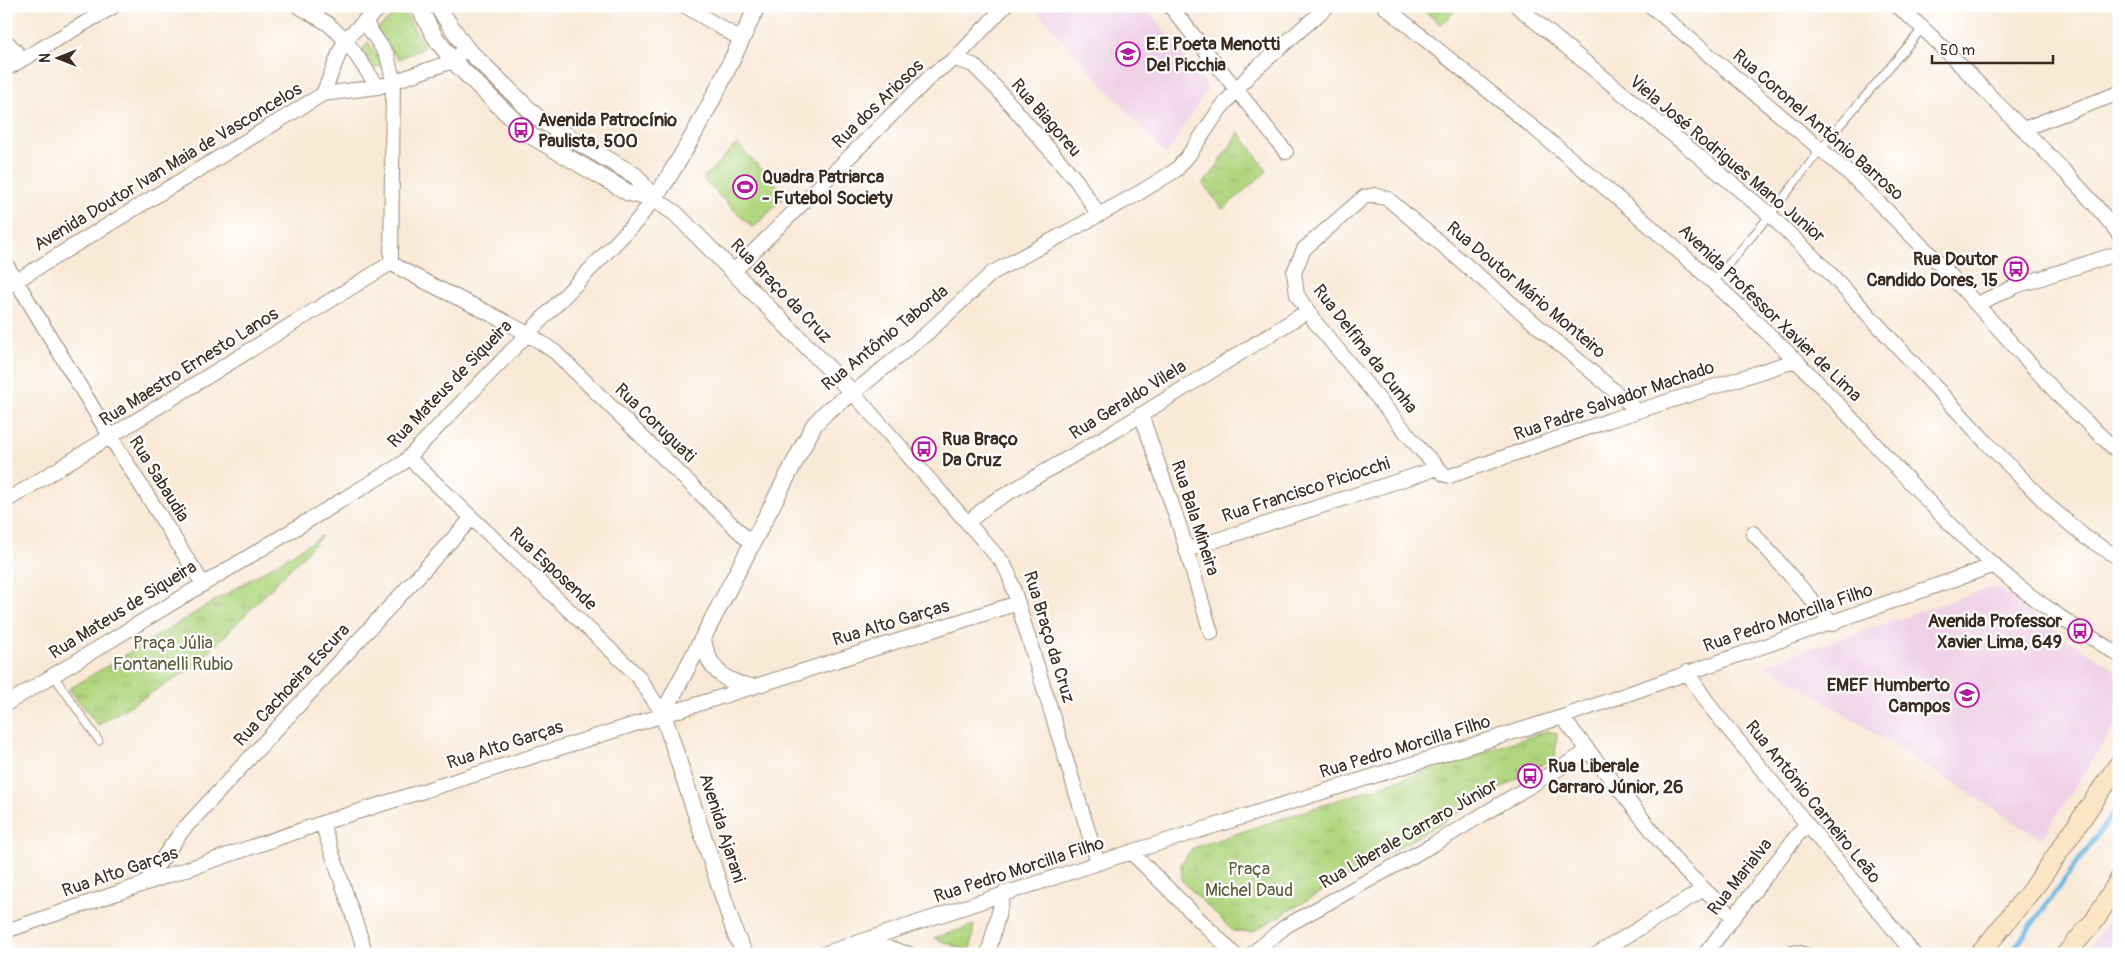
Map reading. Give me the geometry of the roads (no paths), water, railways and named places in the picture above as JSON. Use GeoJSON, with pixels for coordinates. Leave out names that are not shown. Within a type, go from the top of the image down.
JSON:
{"type":"FeatureCollection","features":[{"type":"Feature","properties":{"kind":"main road"},"geometry":{"type":"LineString","coordinates":[[1980,954],[2038,882],[2119,764]]}},
{"type":"Feature","properties":{"kind":"main road"},"geometry":{"type":"LineString","coordinates":[[2066,954],[2095,920],[2119,880]]}},
{"type":"Feature","properties":{"kind":"street"},"geometry":{"type":"LineString","coordinates":[[6,69],[114,6]]}},
{"type":"Feature","properties":{"kind":"street"},"geometry":{"type":"LineString","coordinates":[[298,6],[327,23],[345,39],[378,87]]}},
{"type":"Feature","properties":{"kind":"street"},"geometry":{"type":"LineString","coordinates":[[382,6],[345,39],[323,94],[378,87],[393,80],[453,61],[466,48]]}},
{"type":"Feature","properties":{"kind":"street"},"geometry":{"type":"LineString","coordinates":[[418,6],[435,37],[453,61],[528,134],[629,193],[654,199]]}},
{"type":"Feature","properties":{"kind":"street"},"geometry":{"type":"LineString","coordinates":[[437,6],[466,48],[539,120],[636,176],[654,199]]}},
{"type":"Feature","properties":{"kind":"street"},"geometry":{"type":"LineString","coordinates":[[685,6],[742,40]]}},
{"type":"Feature","properties":{"kind":"street","name":"Rua Mateus de Siqueira"},"geometry":{"type":"LineString","coordinates":[[6,704],[409,458],[526,333],[634,224],[654,199],[671,174],[742,40],[757,6]]}},
{"type":"Feature","properties":{"kind":"street","name":"Rua dos Ariosos"},"geometry":{"type":"LineString","coordinates":[[734,271],[934,73],[955,59],[1005,6]]}},
{"type":"Feature","properties":{"kind":"street"},"geometry":{"type":"LineString","coordinates":[[1170,6],[1286,152]]}},
{"type":"Feature","properties":{"kind":"street","name":"Rua Antônio Taborda"},"geometry":{"type":"LineString","coordinates":[[664,714],[814,425],[828,411],[926,334],[992,273],[1139,193],[1176,170],[1250,74],[1328,6]]}},
{"type":"Feature","properties":{"kind":"street","name":"Avenida Professor Xavier de Lima"},"geometry":{"type":"LineString","coordinates":[[1384,6],[1640,216],[1714,280],[1797,360],[1920,492],[1995,565],[2058,616],[2119,655]]}},
{"type":"Feature","properties":{"kind":"street","name":"Viela José Rodrigues Mano Junior"},"geometry":{"type":"LineString","coordinates":[[1517,6],[1770,215],[1846,290],[1986,442],[2044,500],[2085,537],[2119,558]]}},
{"type":"Feature","properties":{"kind":"street","name":"Rua Coronel Antônio Barroso"},"geometry":{"type":"LineString","coordinates":[[1651,6],[1852,176],[1977,304],[2062,399],[2119,453]]}},
{"type":"Feature","properties":{"kind":"street"},"geometry":{"type":"LineString","coordinates":[[1897,6],[1923,27],[2023,129],[2103,214],[2119,234]]}},
{"type":"Feature","properties":{"kind":"street"},"geometry":{"type":"LineString","coordinates":[[364,21],[387,55],[393,80],[391,263]]}},
{"type":"Feature","properties":{"kind":"street"},"geometry":{"type":"LineString","coordinates":[[6,41],[22,59]]}},
{"type":"Feature","properties":{"kind":"street","name":"Rua Biagoreu"},"geometry":{"type":"LineString","coordinates":[[955,59],[974,65],[998,90],[1076,180],[1098,214]]}},
{"type":"Feature","properties":{"kind":"street"},"geometry":{"type":"LineString","coordinates":[[2023,129],[2119,93]]}},
{"type":"Feature","properties":{"kind":"street","name":"Avenida Doutor Ivan Maia de Vasconcelos"},"geometry":{"type":"LineString","coordinates":[[11,284],[323,94]]}},
{"type":"Feature","properties":{"kind":"street","name":"Rua Delfina da Cunha"},"geometry":{"type":"LineString","coordinates":[[1388,199],[1374,194],[1364,197],[1304,249],[1297,261],[1294,283],[1297,295],[1308,311],[1441,471]]}},
{"type":"Feature","properties":{"kind":"street","name":"Rua Braço da Cruz"},"geometry":{"type":"LineString","coordinates":[[654,199],[675,213],[853,393],[1004,563],[1098,863]]}},
{"type":"Feature","properties":{"kind":"street","name":"Rua Doutor Mário Monteiro"},"geometry":{"type":"LineString","coordinates":[[1388,199],[1612,386],[1638,411]]}},
{"type":"Feature","properties":{"kind":"street"},"geometry":{"type":"LineString","coordinates":[[1977,304],[2016,286],[2119,253]]}},
{"type":"Feature","properties":{"kind":"street","name":"Rua Coruguati"},"geometry":{"type":"LineString","coordinates":[[391,263],[425,283],[526,333],[555,352],[753,545]]}},
{"type":"Feature","properties":{"kind":"street","name":"Rua Maestro Ernesto Lanos"},"geometry":{"type":"LineString","coordinates":[[6,501],[111,438],[391,263]]}},
{"type":"Feature","properties":{"kind":"street","name":"Rua Sabaudia"},"geometry":{"type":"LineString","coordinates":[[6,264],[11,284],[203,584]]}},
{"type":"Feature","properties":{"kind":"street","name":"Rua Geraldo Vilela"},"geometry":{"type":"LineString","coordinates":[[968,522],[991,503],[1141,414],[1308,311]]}},
{"type":"Feature","properties":{"kind":"street","name":"Rua Padre Salvador Machado"},"geometry":{"type":"LineString","coordinates":[[1441,471],[1457,475],[1638,411],[1797,360]]}},
{"type":"Feature","properties":{"kind":"street","name":"Rua Bala Mineira"},"geometry":{"type":"LineString","coordinates":[[1141,414],[1211,633]]}},
{"type":"Feature","properties":{"kind":"street","name":"Rua Esposende"},"geometry":{"type":"LineString","coordinates":[[409,458],[638,675],[664,714]]}},
{"type":"Feature","properties":{"kind":"street","name":"Rua Francisco Piciocchi"},"geometry":{"type":"LineString","coordinates":[[1186,550],[1441,471]]}},
{"type":"Feature","properties":{"kind":"street","name":"Rua Cachoeira Escura"},"geometry":{"type":"LineString","coordinates":[[145,883],[182,831],[472,518]]}},
{"type":"Feature","properties":{"kind":"street"},"geometry":{"type":"LineString","coordinates":[[1754,534],[1832,624]]}},
{"type":"Feature","properties":{"kind":"street","name":"Rua Pedro Morcilla Filho"},"geometry":{"type":"LineString","coordinates":[[823,954],[1131,852],[1562,717],[1687,672],[1832,624],[1995,565]]}},
{"type":"Feature","properties":{"kind":"street","name":"Rua Alto Garças"},"geometry":{"type":"LineString","coordinates":[[6,931],[322,823],[1018,603]]}},
{"type":"Feature","properties":{"kind":"street"},"geometry":{"type":"LineString","coordinates":[[703,640],[709,661],[723,678],[736,685],[751,687]]}},
{"type":"Feature","properties":{"kind":"street","name":"Rua Antônio Carneiro Leão"},"geometry":{"type":"LineString","coordinates":[[1687,672],[1712,709],[1914,954]]}},
{"type":"Feature","properties":{"kind":"street","name":"Avenida Ajarani"},"geometry":{"type":"LineString","coordinates":[[664,714],[736,936],[745,954]]}},
{"type":"Feature","properties":{"kind":"street"},"geometry":{"type":"LineString","coordinates":[[1562,717],[1679,866],[1733,917]]}},
{"type":"Feature","properties":{"kind":"street","name":"Rua Liberale Carraro Júnior"},"geometry":{"type":"LineString","coordinates":[[1252,954],[1286,926],[1434,844],[1588,751]]}},
{"type":"Feature","properties":{"kind":"street"},"geometry":{"type":"LineString","coordinates":[[322,823],[366,954]]}},
{"type":"Feature","properties":{"kind":"street","name":"Rua Marialva"},"geometry":{"type":"LineString","coordinates":[[1704,954],[1806,824]]}},
{"type":"Feature","properties":{"kind":"street"},"geometry":{"type":"LineString","coordinates":[[1131,852],[1234,954]]}},
{"type":"Feature","properties":{"kind":"street"},"geometry":{"type":"LineString","coordinates":[[1597,954],[1704,889]]}},
{"type":"Feature","properties":{"kind":"street"},"geometry":{"type":"LineString","coordinates":[[988,954],[1004,893]]}},
{"type":"Feature","properties":{"kind":"street"},"geometry":{"type":"LineString","coordinates":[[864,941],[910,954]]}},
{"type":"Feature","properties":{"kind":"lane"},"geometry":{"type":"LineString","coordinates":[[1714,280],[1770,215],[1821,149],[1923,27]]}},
{"type":"Feature","properties":{"kind":"lane"},"geometry":{"type":"LineString","coordinates":[[54,676],[99,741]]}},
{"type":"Feature","properties":{"kind":"lane"},"geometry":{"type":"LineString","coordinates":[[1785,954],[1794,949],[1802,949],[1810,954]]}},
{"type":"Feature","properties":{"kind":"waterway"},"geometry":{"type":"LineString","coordinates":[[2010,954],[2119,806]]}},
{"type":"Feature","properties":{"kind":"place","name":"E.E Poeta Menotti Del Picchia"},"geometry":{"type":"Point","coordinates":[1128,54]}},
{"type":"Feature","properties":{"kind":"place","name":"Avenida Patrocínio Paulista, 500"},"geometry":{"type":"Point","coordinates":[521,130]}},
{"type":"Feature","properties":{"kind":"place","name":"Quadra Patriarca - Futebol Society"},"geometry":{"type":"Point","coordinates":[745,187]}},
{"type":"Feature","properties":{"kind":"place","name":"Rua Doutor Candido Dores, 15"},"geometry":{"type":"Point","coordinates":[2016,269]}},
{"type":"Feature","properties":{"kind":"place","name":"Rua Braço Da Cruz"},"geometry":{"type":"Point","coordinates":[924,449]}},
{"type":"Feature","properties":{"kind":"place","name":"Avenida Professor Xavier Lima, 649"},"geometry":{"type":"Point","coordinates":[2080,631]}},
{"type":"Feature","properties":{"kind":"place","name":"EMEF Humberto Campos"},"geometry":{"type":"Point","coordinates":[1967,695]}},
{"type":"Feature","properties":{"kind":"place","name":"Rua Liberale Carraro Júnior, 26"},"geometry":{"type":"Point","coordinates":[1530,776]}},
{"type":"Feature","properties":{"kind":"park label","name":"Praça Júlia Fontanelli Rubio"},"geometry":{"type":"Point","coordinates":[173,653]}},
{"type":"Feature","properties":{"kind":"park label","name":"Praça Michel Daud"},"geometry":{"type":"Point","coordinates":[1249,880]}}]}
